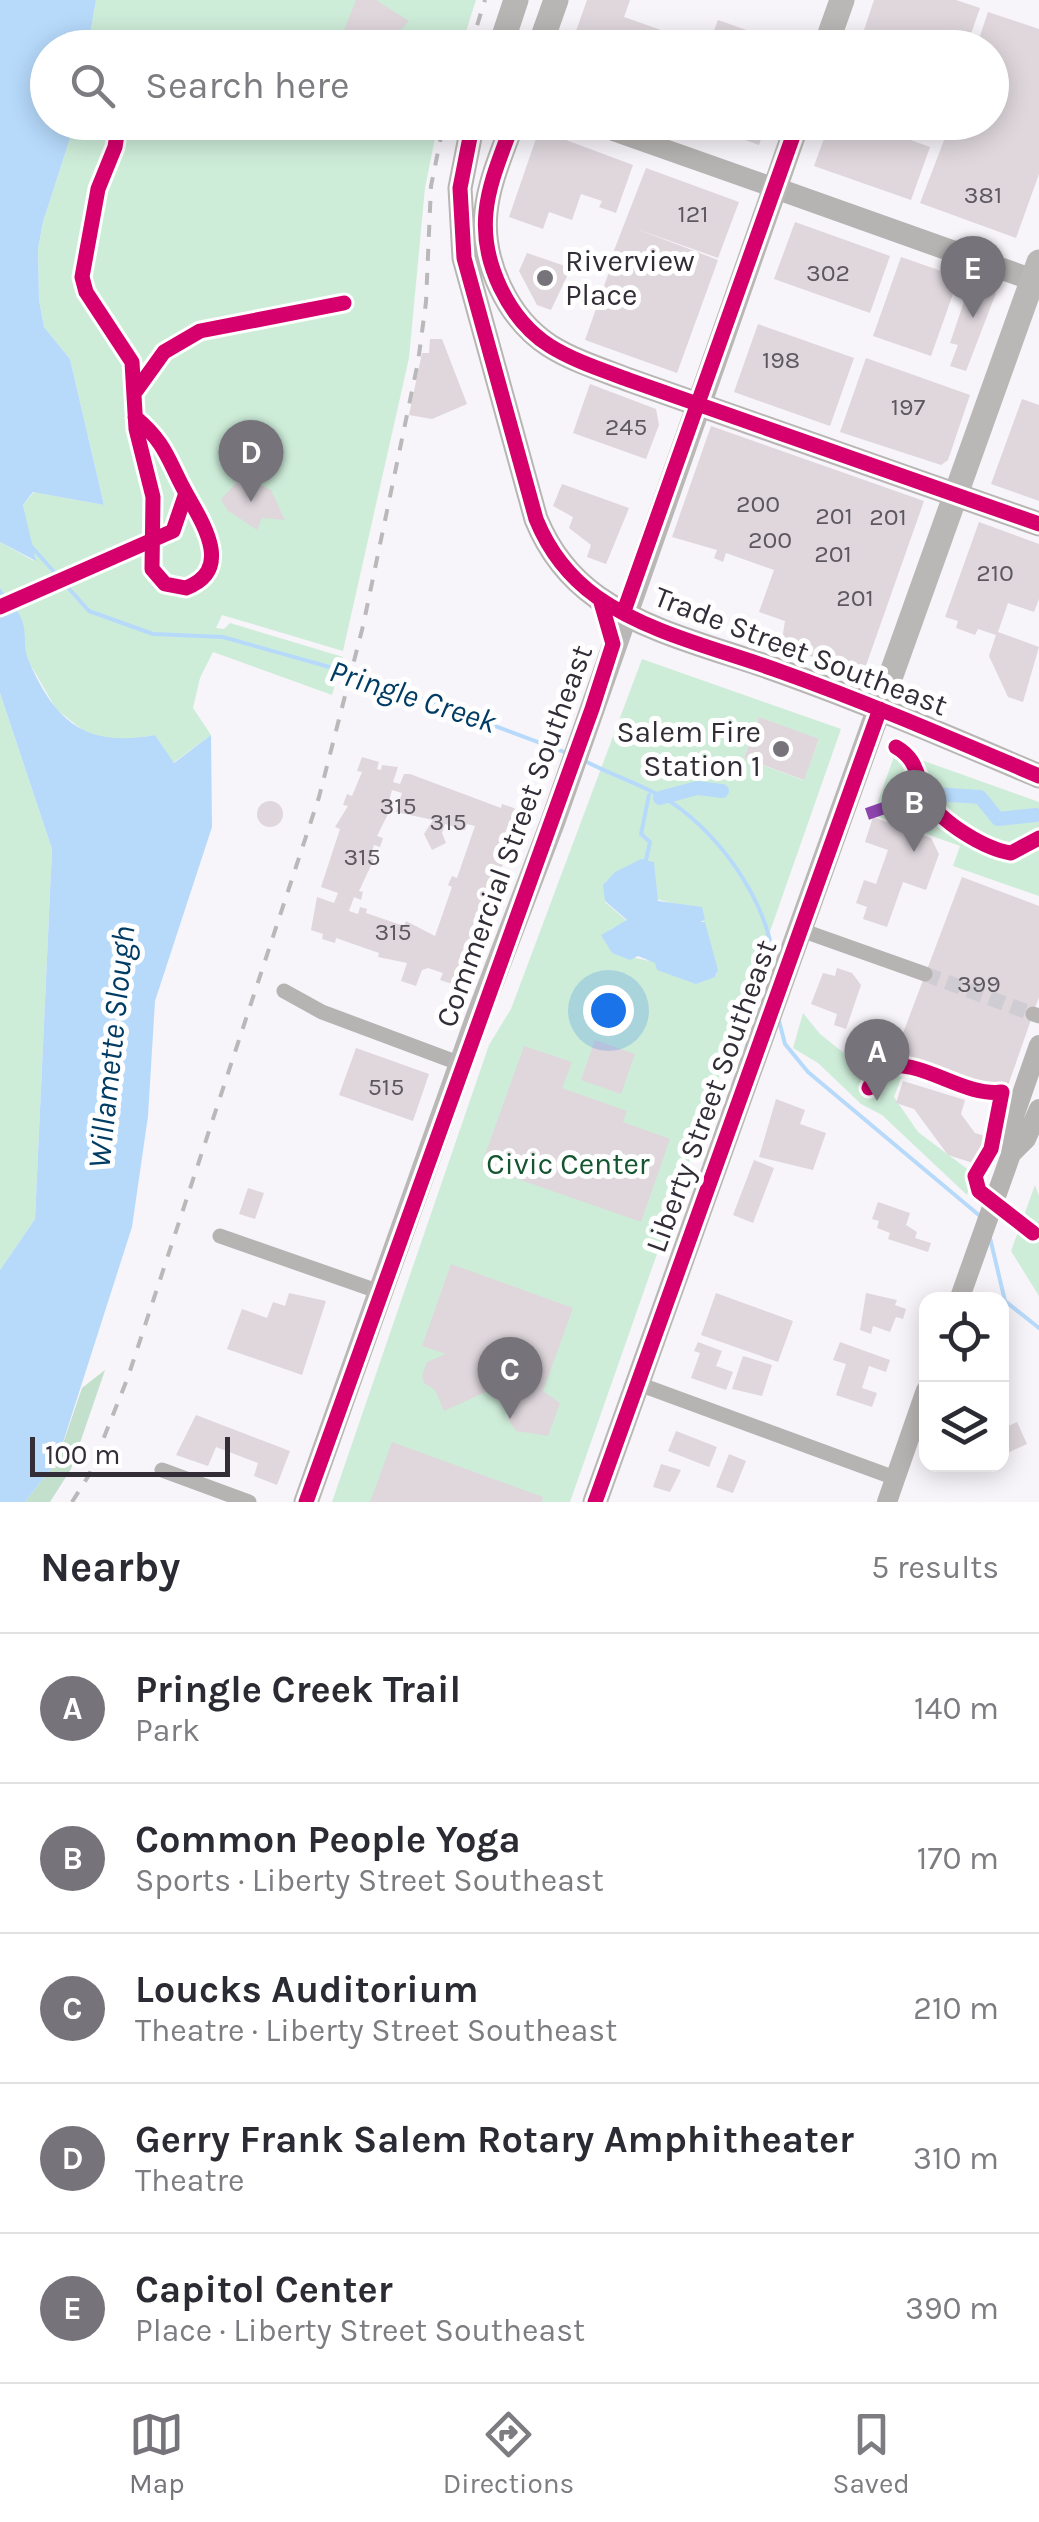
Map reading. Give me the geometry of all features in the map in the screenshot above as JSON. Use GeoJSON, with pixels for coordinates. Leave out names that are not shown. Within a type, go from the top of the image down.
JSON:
{"type":"FeatureCollection","features":[{"type":"Feature","properties":{"kind":"highway"},"geometry":{"type":"LineString","coordinates":[[506,30],[516,0]]}},
{"type":"Feature","properties":{"kind":"highway"},"geometry":{"type":"LineString","coordinates":[[545,30],[556,0]]}},
{"type":"Feature","properties":{"kind":"highway","name":"Trade Street Southeast"},"geometry":{"type":"LineString","coordinates":[[469,140],[460,188],[464,258],[531,503],[550,548],[570,574],[600,599],[624,612],[880,709],[1039,776]]}},
{"type":"Feature","properties":{"kind":"highway"},"geometry":{"type":"LineString","coordinates":[[507,140],[491,187],[486,237],[492,264],[515,314],[554,349],[1039,524]]}},
{"type":"Feature","properties":{"kind":"main road"},"geometry":{"type":"LineString","coordinates":[[831,30],[842,0]]}},
{"type":"Feature","properties":{"kind":"main road","name":"Commercial Street Southeast"},"geometry":{"type":"LineString","coordinates":[[306,1502],[461,1064],[553,821],[792,140]]}},
{"type":"Feature","properties":{"kind":"main road"},"geometry":{"type":"LineString","coordinates":[[775,188],[1037,274]]}},
{"type":"Feature","properties":{"kind":"main road","name":"Liberty Street Southeast"},"geometry":{"type":"LineString","coordinates":[[595,1502],[1037,274]]}},
{"type":"Feature","properties":{"kind":"main road"},"geometry":{"type":"LineString","coordinates":[[600,599],[613,644]]}},
{"type":"Feature","properties":{"kind":"street"},"geometry":{"type":"LineString","coordinates":[[639,140],[775,188]]}},
{"type":"Feature","properties":{"kind":"street"},"geometry":{"type":"LineString","coordinates":[[804,921],[830,940],[925,974]]}},
{"type":"Feature","properties":{"kind":"street"},"geometry":{"type":"LineString","coordinates":[[284,990],[322,1012],[461,1064]]}},
{"type":"Feature","properties":{"kind":"street"},"geometry":{"type":"LineString","coordinates":[[962,1292],[1011,1154],[1009,1132],[1039,1045]]}},
{"type":"Feature","properties":{"kind":"street"},"geometry":{"type":"LineString","coordinates":[[1011,1154],[1026,1139],[1039,1109]]}},
{"type":"Feature","properties":{"kind":"street"},"geometry":{"type":"LineString","coordinates":[[220,1236],[380,1292]]}},
{"type":"Feature","properties":{"kind":"street"},"geometry":{"type":"LineString","coordinates":[[636,1384],[895,1478]]}},
{"type":"Feature","properties":{"kind":"street"},"geometry":{"type":"LineString","coordinates":[[886,1502],[919,1410]]}},
{"type":"Feature","properties":{"kind":"street"},"geometry":{"type":"LineString","coordinates":[[162,1470],[250,1502]]}},
{"type":"Feature","properties":{"kind":"green space"},"geometry":{"type":"Polygon","coordinates":[[[96,0],[476,0],[466,30],[91,30],[96,0]]]}},
{"type":"Feature","properties":{"kind":"green space"},"geometry":{"type":"Polygon","coordinates":[[[70,140],[435,140],[425,188],[409,358],[343,651],[222,615],[216,628],[224,629],[230,623],[343,657],[332,695],[213,652],[200,678],[193,708],[211,735],[173,763],[155,735],[118,742],[85,732],[56,709],[26,657],[22,620],[0,588],[0,542],[34,561],[23,505],[34,492],[104,505],[70,359],[44,327],[38,249],[70,140]]]}},
{"type":"Feature","properties":{"kind":"green space","name":"Civic Center"},"geometry":{"type":"Polygon","coordinates":[[[642,659],[841,729],[570,1502],[332,1502],[489,1045],[511,1009],[642,659]],[[759,717],[744,758],[803,780],[819,740],[759,717]],[[653,862],[637,863],[606,881],[605,902],[627,921],[609,930],[631,957],[717,975],[705,923],[689,908],[656,899],[653,862]]]}},
{"type":"Feature","properties":{"kind":"green space"},"geometry":{"type":"Polygon","coordinates":[[[0,693],[52,849],[35,1219],[0,1270],[0,693]]]}},
{"type":"Feature","properties":{"kind":"green space"},"geometry":{"type":"Polygon","coordinates":[[[896,751],[1039,802],[1039,896],[953,866],[960,846],[873,815],[896,751]]]}},
{"type":"Feature","properties":{"kind":"green space"},"geometry":{"type":"Polygon","coordinates":[[[803,1013],[820,1034],[879,1081],[888,1058],[906,1065],[894,1097],[918,1132],[974,1174],[967,1195],[882,1115],[861,1104],[818,1063],[793,1048],[803,1013]]]}},
{"type":"Feature","properties":{"kind":"green space"},"geometry":{"type":"Polygon","coordinates":[[[1035,1185],[1039,1196],[1039,1296],[1011,1251],[1035,1185]]]}},
{"type":"Feature","properties":{"kind":"green space"},"geometry":{"type":"Polygon","coordinates":[[[105,1370],[71,1469],[50,1502],[25,1502],[57,1461],[82,1388],[105,1370]]]}},
{"type":"Feature","properties":{"kind":"water"},"geometry":{"type":"Polygon","coordinates":[[[0,0],[96,0],[91,30],[30,30],[30,140],[70,140],[43,222],[38,249],[39,300],[44,327],[70,359],[104,505],[33,492],[23,505],[36,561],[0,542],[0,0]]]}},
{"type":"Feature","properties":{"kind":"water","name":"Willamette Slough"},"geometry":{"type":"Polygon","coordinates":[[[0,588],[22,620],[27,655],[38,681],[62,715],[76,726],[110,738],[155,735],[174,763],[211,735],[212,827],[155,1001],[148,1116],[132,1227],[57,1461],[25,1502],[0,1502],[0,1270],[35,1219],[52,849],[0,693],[0,588]]]}},
{"type":"Feature","properties":{"kind":"water"},"geometry":{"type":"Polygon","coordinates":[[[641,859],[654,862],[658,901],[702,907],[705,919],[701,922],[705,922],[718,970],[715,977],[696,984],[657,970],[655,963],[638,956],[630,960],[612,953],[601,935],[627,920],[605,901],[603,885],[615,872],[641,859]]]}},
{"type":"Feature","properties":{"kind":"building"},"geometry":{"type":"Polygon","coordinates":[[[356,0],[376,0],[409,21],[401,30],[344,30],[356,0]]]}},
{"type":"Feature","properties":{"kind":"building"},"geometry":{"type":"Polygon","coordinates":[[[587,0],[630,0],[624,17],[661,30],[576,30],[587,0]]]}},
{"type":"Feature","properties":{"kind":"building"},"geometry":{"type":"Polygon","coordinates":[[[874,0],[956,0],[980,8],[972,30],[864,30],[874,0]]]}},
{"type":"Feature","properties":{"kind":"building"},"geometry":{"type":"Polygon","coordinates":[[[988,12],[1039,29],[1039,174],[1016,238],[920,203],[944,140],[1009,140],[1009,30],[982,30],[988,12]]]}},
{"type":"Feature","properties":{"kind":"building"},"geometry":{"type":"Polygon","coordinates":[[[718,20],[746,30],[714,30],[718,20]]]}},
{"type":"Feature","properties":{"kind":"building"},"geometry":{"type":"Polygon","coordinates":[[[536,140],[566,140],[633,165],[616,213],[599,207],[602,201],[581,194],[572,220],[549,212],[543,229],[509,217],[536,140]]]}},
{"type":"Feature","properties":{"kind":"building"},"geometry":{"type":"Polygon","coordinates":[[[823,140],[911,140],[930,147],[911,200],[814,166],[823,140]]]}},
{"type":"Feature","properties":{"kind":"building"},"geometry":{"type":"Polygon","coordinates":[[[646,168],[739,202],[718,258],[634,228],[718,260],[677,373],[585,340],[609,272],[622,273],[628,259],[613,253],[646,168]]]}},
{"type":"Feature","properties":{"kind":"building"},"geometry":{"type":"Polygon","coordinates":[[[795,222],[890,256],[870,313],[774,279],[795,222]]]}},
{"type":"Feature","properties":{"kind":"building","name":"Riverview Place"},"geometry":{"type":"Polygon","coordinates":[[[527,253],[571,268],[551,310],[537,305],[519,271],[527,253]]]}},
{"type":"Feature","properties":{"kind":"building"},"geometry":{"type":"Polygon","coordinates":[[[901,257],[959,277],[931,356],[873,336],[901,257]]]}},
{"type":"Feature","properties":{"kind":"building"},"geometry":{"type":"Polygon","coordinates":[[[970,284],[996,293],[966,371],[950,366],[958,345],[950,343],[970,284]]]}},
{"type":"Feature","properties":{"kind":"building"},"geometry":{"type":"Polygon","coordinates":[[[758,324],[854,358],[830,426],[734,392],[758,324]]]}},
{"type":"Feature","properties":{"kind":"building"},"geometry":{"type":"Polygon","coordinates":[[[430,339],[442,339],[467,404],[432,419],[409,415],[422,353],[429,353],[430,339]]]}},
{"type":"Feature","properties":{"kind":"building"},"geometry":{"type":"Polygon","coordinates":[[[866,358],[970,395],[948,460],[941,465],[840,432],[866,358]]]}},
{"type":"Feature","properties":{"kind":"building"},"geometry":{"type":"Polygon","coordinates":[[[590,384],[656,409],[659,425],[646,459],[573,433],[590,384]]]}},
{"type":"Feature","properties":{"kind":"building"},"geometry":{"type":"Polygon","coordinates":[[[1022,399],[1039,405],[1039,501],[991,484],[1022,399]]]}},
{"type":"Feature","properties":{"kind":"building"},"geometry":{"type":"Polygon","coordinates":[[[711,426],[924,501],[863,674],[781,646],[785,621],[759,612],[774,570],[726,553],[723,562],[714,558],[717,550],[672,537],[711,426]]]}},
{"type":"Feature","properties":{"kind":"building"},"geometry":{"type":"Polygon","coordinates":[[[243,476],[271,490],[285,520],[262,518],[257,530],[227,510],[221,499],[243,476]]]}},
{"type":"Feature","properties":{"kind":"building"},"geometry":{"type":"Polygon","coordinates":[[[562,484],[629,508],[606,564],[587,557],[591,545],[569,528],[573,517],[553,506],[562,484]]]}},
{"type":"Feature","properties":{"kind":"building"},"geometry":{"type":"Polygon","coordinates":[[[979,522],[1039,544],[1039,599],[1034,612],[1008,603],[998,632],[1039,647],[1023,702],[1008,697],[989,656],[996,635],[978,629],[975,635],[956,628],[958,621],[945,617],[979,522]]]}},
{"type":"Feature","properties":{"kind":"building","name":"Salem Fire Station 1"},"geometry":{"type":"Polygon","coordinates":[[[759,717],[819,739],[804,780],[744,758],[759,717]]]}},
{"type":"Feature","properties":{"kind":"building"},"geometry":{"type":"Polygon","coordinates":[[[362,757],[379,762],[377,769],[381,770],[382,765],[398,767],[393,782],[400,784],[404,774],[410,774],[501,808],[502,804],[522,811],[515,830],[510,828],[499,861],[503,863],[500,873],[495,872],[483,915],[478,913],[458,986],[440,980],[443,973],[428,968],[422,970],[416,986],[401,981],[407,963],[378,957],[379,953],[336,938],[335,943],[322,939],[323,934],[311,930],[317,897],[334,903],[338,893],[321,887],[340,829],[335,827],[348,806],[343,805],[347,794],[352,796],[362,772],[357,771],[362,757]],[[392,790],[389,801],[394,802],[377,836],[383,838],[380,847],[374,845],[370,858],[374,859],[359,891],[363,892],[361,900],[354,897],[349,911],[358,914],[360,907],[367,909],[366,913],[404,926],[406,921],[435,936],[452,887],[448,885],[452,876],[457,878],[475,826],[467,824],[465,830],[445,824],[442,833],[446,843],[432,850],[424,834],[433,820],[396,812],[402,793],[392,790]]]}},
{"type":"Feature","properties":{"kind":"building"},"geometry":{"type":"Polygon","coordinates":[[[270,801],[279,805],[283,814],[279,823],[270,827],[261,823],[257,814],[261,805],[270,801]]]}},
{"type":"Feature","properties":{"kind":"building"},"geometry":{"type":"Polygon","coordinates":[[[873,817],[931,838],[939,854],[926,890],[903,882],[887,927],[863,919],[867,907],[856,903],[864,880],[876,884],[888,850],[865,842],[873,817]]]}},
{"type":"Feature","properties":{"kind":"building"},"geometry":{"type":"Polygon","coordinates":[[[962,877],[1039,906],[1039,997],[1005,1094],[894,1057],[962,877]]]}},
{"type":"Feature","properties":{"kind":"building"},"geometry":{"type":"Polygon","coordinates":[[[837,968],[852,973],[861,985],[846,1029],[834,1025],[837,1014],[811,1004],[823,973],[835,976],[837,968]]]}},
{"type":"Feature","properties":{"kind":"building"},"geometry":{"type":"Polygon","coordinates":[[[595,1040],[635,1054],[621,1094],[581,1080],[595,1040]]]}},
{"type":"Feature","properties":{"kind":"building"},"geometry":{"type":"Polygon","coordinates":[[[524,1046],[572,1062],[562,1088],[627,1111],[623,1122],[670,1139],[641,1222],[481,1166],[524,1046]]]}},
{"type":"Feature","properties":{"kind":"building"},"geometry":{"type":"Polygon","coordinates":[[[356,1048],[429,1074],[413,1121],[339,1095],[356,1048]]]}},
{"type":"Feature","properties":{"kind":"building"},"geometry":{"type":"Polygon","coordinates":[[[903,1081],[965,1100],[961,1114],[975,1133],[985,1136],[978,1160],[973,1163],[948,1155],[914,1109],[896,1103],[903,1081]]]}},
{"type":"Feature","properties":{"kind":"building"},"geometry":{"type":"Polygon","coordinates":[[[776,1099],[805,1110],[800,1124],[826,1133],[813,1170],[759,1157],[776,1099]]]}},
{"type":"Feature","properties":{"kind":"building"},"geometry":{"type":"Polygon","coordinates":[[[754,1160],[774,1168],[753,1223],[733,1215],[754,1160]]]}},
{"type":"Feature","properties":{"kind":"building"},"geometry":{"type":"Polygon","coordinates":[[[248,1188],[264,1193],[255,1219],[239,1214],[248,1188]]]}},
{"type":"Feature","properties":{"kind":"building"},"geometry":{"type":"Polygon","coordinates":[[[878,1202],[910,1213],[906,1225],[917,1232],[915,1238],[931,1243],[928,1252],[888,1239],[890,1233],[877,1228],[879,1221],[872,1219],[878,1202]]]}},
{"type":"Feature","properties":{"kind":"building"},"geometry":{"type":"Polygon","coordinates":[[[451,1264],[573,1308],[543,1391],[560,1403],[548,1436],[516,1431],[508,1419],[512,1398],[490,1390],[444,1411],[435,1390],[424,1383],[427,1362],[446,1354],[422,1346],[451,1264]]]}},
{"type":"Feature","properties":{"kind":"building"},"geometry":{"type":"Polygon","coordinates":[[[289,1293],[326,1301],[302,1375],[227,1349],[242,1309],[267,1318],[273,1302],[285,1306],[289,1293]]]}},
{"type":"Feature","properties":{"kind":"building"},"geometry":{"type":"Polygon","coordinates":[[[716,1293],[793,1321],[778,1362],[701,1335],[716,1293]]]}},
{"type":"Feature","properties":{"kind":"building"},"geometry":{"type":"Polygon","coordinates":[[[866,1293],[897,1300],[895,1305],[906,1309],[903,1319],[896,1317],[890,1332],[873,1326],[871,1334],[860,1330],[866,1293]]]}},
{"type":"Feature","properties":{"kind":"building"},"geometry":{"type":"Polygon","coordinates":[[[698,1342],[722,1351],[716,1366],[733,1372],[726,1390],[691,1378],[700,1353],[694,1351],[698,1342]]]}},
{"type":"Feature","properties":{"kind":"building"},"geometry":{"type":"Polygon","coordinates":[[[840,1342],[890,1360],[886,1372],[869,1366],[862,1388],[877,1393],[872,1407],[836,1395],[846,1364],[833,1360],[840,1342]]]}},
{"type":"Feature","properties":{"kind":"building"},"geometry":{"type":"Polygon","coordinates":[[[743,1356],[772,1365],[762,1396],[732,1389],[743,1356]]]}},
{"type":"Feature","properties":{"kind":"building"},"geometry":{"type":"Polygon","coordinates":[[[196,1415],[290,1451],[277,1485],[254,1476],[258,1463],[216,1447],[208,1466],[176,1455],[196,1415]]]}},
{"type":"Feature","properties":{"kind":"building"},"geometry":{"type":"Polygon","coordinates":[[[1017,1422],[1027,1444],[1009,1452],[1009,1426],[1017,1422]]]}},
{"type":"Feature","properties":{"kind":"building"},"geometry":{"type":"Polygon","coordinates":[[[676,1431],[717,1447],[709,1467],[668,1451],[676,1431]]]}},
{"type":"Feature","properties":{"kind":"building"},"geometry":{"type":"Polygon","coordinates":[[[392,1442],[543,1497],[542,1502],[370,1502],[392,1442]]]}},
{"type":"Feature","properties":{"kind":"building"},"geometry":{"type":"Polygon","coordinates":[[[729,1454],[746,1461],[733,1493],[716,1487],[729,1454]]]}},
{"type":"Feature","properties":{"kind":"building"},"geometry":{"type":"Polygon","coordinates":[[[661,1464],[681,1470],[670,1492],[653,1487],[661,1464]]]}},
{"type":"Feature","properties":{"kind":"waterway","name":"Pringle Creek"},"geometry":{"type":"LineString","coordinates":[[30,545],[89,611],[153,634],[223,637],[365,677],[567,753]]}},
{"type":"Feature","properties":{"kind":"waterway","name":"Pringle Creek"},"geometry":{"type":"LineString","coordinates":[[585,761],[672,803],[715,841],[755,901],[771,944],[774,966]]}},
{"type":"Feature","properties":{"kind":"waterway"},"geometry":{"type":"LineString","coordinates":[[660,798],[697,788],[722,791]]}},
{"type":"Feature","properties":{"kind":"waterway"},"geometry":{"type":"LineString","coordinates":[[934,794],[980,797],[998,819],[1036,815]]}},
{"type":"Feature","properties":{"kind":"waterway"},"geometry":{"type":"LineString","coordinates":[[646,860],[650,842],[641,834],[649,795]]}},
{"type":"Feature","properties":{"kind":"waterway","name":"Pringle Creek"},"geometry":{"type":"LineString","coordinates":[[779,1021],[785,1044],[808,1072],[980,1216]]}},
{"type":"Feature","properties":{"kind":"waterway","name":"Pringle Creek"},"geometry":{"type":"LineString","coordinates":[[990,1238],[1005,1301],[1039,1328]]}},
{"type":"Feature","properties":{"kind":"tunnel"},"geometry":{"type":"LineString","coordinates":[[925,974],[1033,1014]]}},
{"type":"Feature","properties":{"kind":"railway"},"geometry":{"type":"LineString","coordinates":[[476,30],[485,0]]}},
{"type":"Feature","properties":{"kind":"railway"},"geometry":{"type":"LineString","coordinates":[[72,1502],[89,1475],[128,1377],[319,797],[363,626],[418,362],[426,302],[431,186],[440,140]]}},
{"type":"Feature","properties":{"kind":"marked path"},"geometry":{"type":"LineString","coordinates":[[867,814],[924,794]]}},
{"type":"Feature","properties":{"kind":"cycle path"},"geometry":{"type":"LineString","coordinates":[[116,140],[98,189],[82,277],[86,292],[132,362],[135,417]]}},
{"type":"Feature","properties":{"kind":"cycle path"},"geometry":{"type":"LineString","coordinates":[[469,140],[460,188],[464,258],[536,519],[569,572],[597,597],[640,621],[847,696],[1039,776]]}},
{"type":"Feature","properties":{"kind":"cycle path"},"geometry":{"type":"LineString","coordinates":[[506,140],[486,212],[488,250],[510,305],[535,335],[550,346],[599,369],[1039,524]]}},
{"type":"Feature","properties":{"kind":"cycle path"},"geometry":{"type":"LineString","coordinates":[[624,611],[792,140]]}},
{"type":"Feature","properties":{"kind":"cycle path"},"geometry":{"type":"LineString","coordinates":[[136,391],[164,352],[200,331],[344,303]]}},
{"type":"Feature","properties":{"kind":"cycle path"},"geometry":{"type":"LineString","coordinates":[[135,417],[166,453],[207,533],[211,559],[208,570],[186,588],[165,584],[152,569],[153,497],[135,417]]}},
{"type":"Feature","properties":{"kind":"cycle path"},"geometry":{"type":"LineString","coordinates":[[0,607],[173,531],[186,493]]}},
{"type":"Feature","properties":{"kind":"cycle path"},"geometry":{"type":"LineString","coordinates":[[306,1502],[592,709],[613,644],[600,599]]}},
{"type":"Feature","properties":{"kind":"cycle path"},"geometry":{"type":"LineString","coordinates":[[595,1502],[880,709]]}},
{"type":"Feature","properties":{"kind":"cycle path"},"geometry":{"type":"LineString","coordinates":[[896,747],[913,764],[933,807],[964,833],[1011,853],[1039,838]]}},
{"type":"Feature","properties":{"kind":"cycle path"},"geometry":{"type":"LineString","coordinates":[[869,1088],[879,1068],[894,1066],[925,1071],[971,1089],[1002,1092],[991,1149],[975,1176],[979,1191],[1033,1233]]}},
{"type":"Feature","properties":{"kind":"place","name":"Riverview Place"},"geometry":{"type":"Point","coordinates":[545,278]}},
{"type":"Feature","properties":{"kind":"place","name":"Capitol Center"},"geometry":{"type":"Point","coordinates":[973,318]}},
{"type":"Feature","properties":{"kind":"place","name":"Gerry Frank Salem Rotary Amphitheater"},"geometry":{"type":"Point","coordinates":[251,502]}},
{"type":"Feature","properties":{"kind":"place","name":"Salem Fire Station 1"},"geometry":{"type":"Point","coordinates":[781,749]}},
{"type":"Feature","properties":{"kind":"place","name":"Common People Yoga"},"geometry":{"type":"Point","coordinates":[914,852]}},
{"type":"Feature","properties":{"kind":"place","name":"Pringle Creek Trail"},"geometry":{"type":"Point","coordinates":[877,1101]}},
{"type":"Feature","properties":{"kind":"place","name":"Loucks Auditorium"},"geometry":{"type":"Point","coordinates":[510,1419]}}]}
